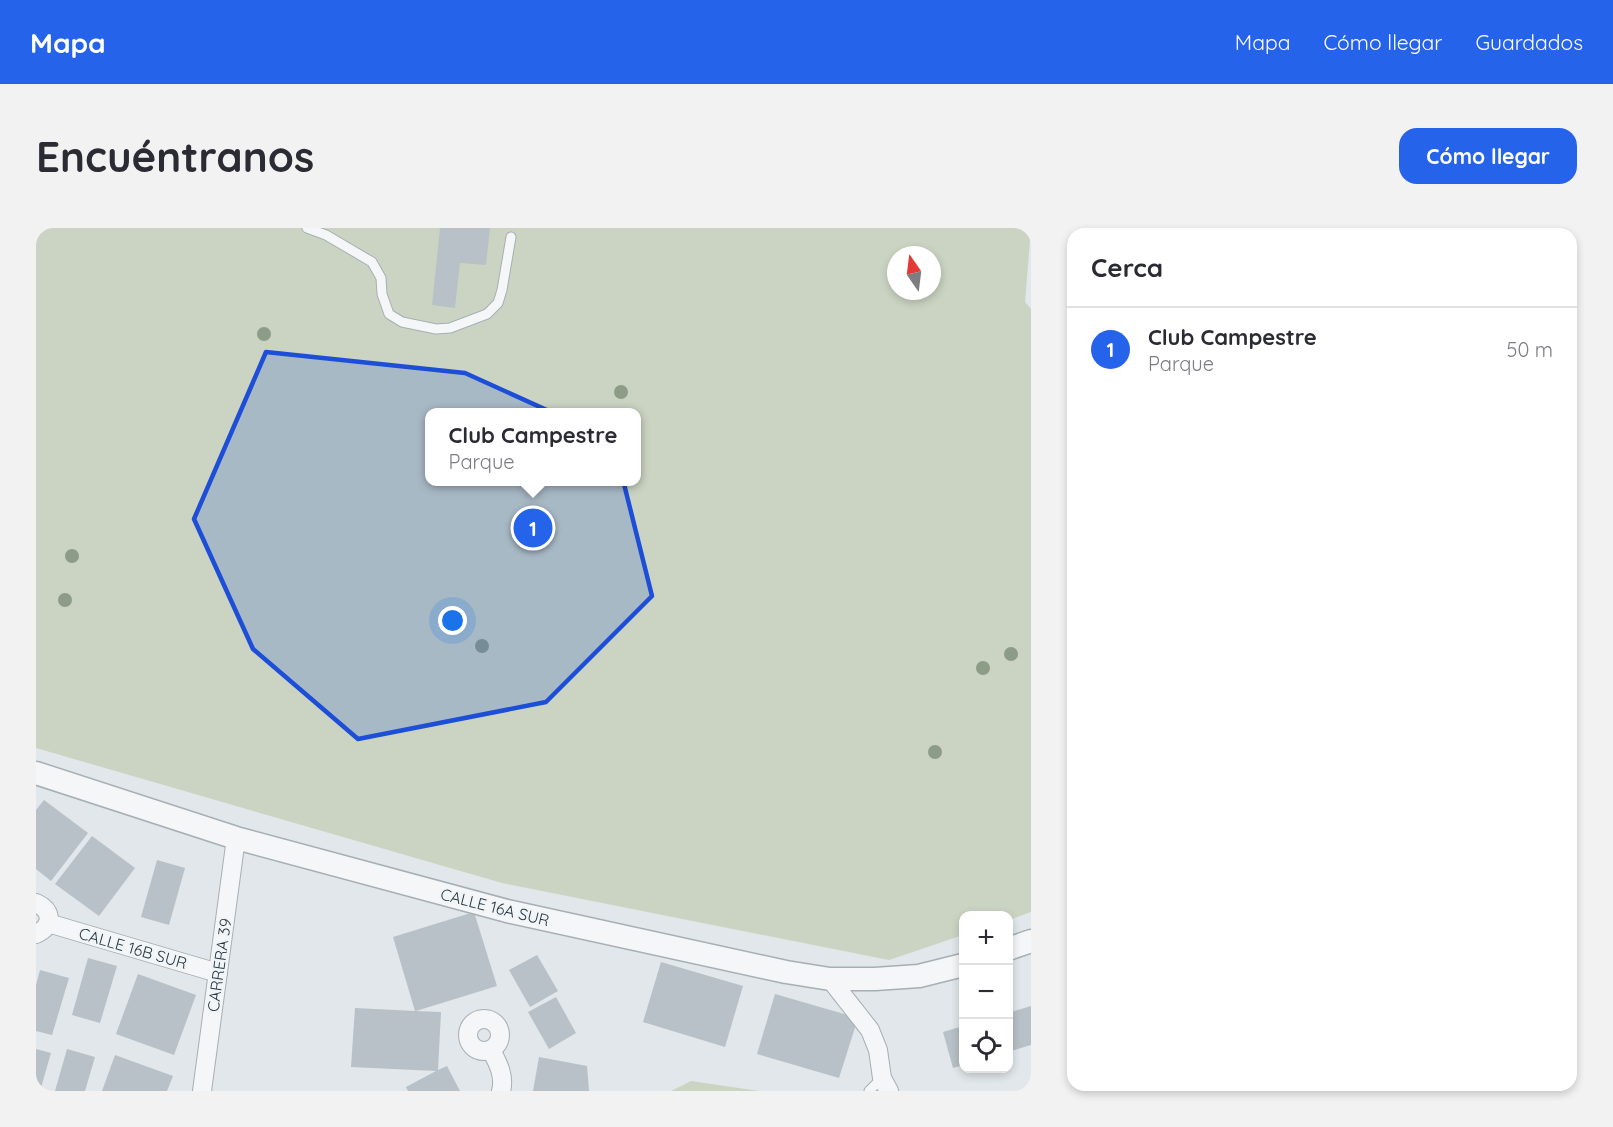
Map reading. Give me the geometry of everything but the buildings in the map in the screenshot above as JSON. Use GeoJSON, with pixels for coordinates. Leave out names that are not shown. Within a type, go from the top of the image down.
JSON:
{"type":"FeatureCollection","features":[{"type":"Feature","properties":{"kind":"street","name":"CALLE 16A SUR"},"geometry":{"type":"LineString","coordinates":[[36,773],[236,838],[507,911],[786,972],[830,979],[875,979],[919,976],[959,966]]}},
{"type":"Feature","properties":{"kind":"street","name":"CARRERA 39"},"geometry":{"type":"LineString","coordinates":[[202,1091],[236,838]]}},
{"type":"Feature","properties":{"kind":"street","name":"CALLE 16B SUR"},"geometry":{"type":"LineString","coordinates":[[36,903],[45,907],[48,915],[42,928],[218,973]]}},
{"type":"Feature","properties":{"kind":"street"},"geometry":{"type":"LineString","coordinates":[[1013,947],[1031,941]]}},
{"type":"Feature","properties":{"kind":"street"},"geometry":{"type":"LineString","coordinates":[[830,979],[870,1030],[878,1050],[886,1084]]}},
{"type":"Feature","properties":{"kind":"street"},"geometry":{"type":"LineString","coordinates":[[491,1050],[501,1069],[501,1091]]}},
{"type":"Feature","properties":{"kind":"lane"},"geometry":{"type":"LineString","coordinates":[[307,228],[326,235],[372,262],[381,278],[382,294],[389,314],[402,322],[436,329],[450,328],[487,314],[498,303],[511,237]]}},
{"type":"Feature","properties":{"kind":"lane"},"geometry":{"type":"LineString","coordinates":[[869,1091],[886,1084]]}},
{"type":"Feature","properties":{"kind":"highlighted area"},"geometry":{"type":"Polygon","coordinates":[[[266,352],[465,373],[613,440],[652,596],[546,702],[358,739],[253,649],[194,519],[266,352]]]}},
{"type":"Feature","properties":{"kind":"green space"},"geometry":{"type":"Polygon","coordinates":[[[36,228],[1031,228],[1025,302],[1031,309],[1031,912],[1013,919],[1013,911],[959,911],[959,936],[889,960],[502,883],[36,748],[36,228]]]}},
{"type":"Feature","properties":{"kind":"green space"},"geometry":{"type":"Polygon","coordinates":[[[691,1081],[759,1091],[671,1091],[691,1081]]]}},
{"type":"Feature","properties":{"kind":"place","name":"Club Campestre"},"geometry":{"type":"Point","coordinates":[533,528]}}]}
